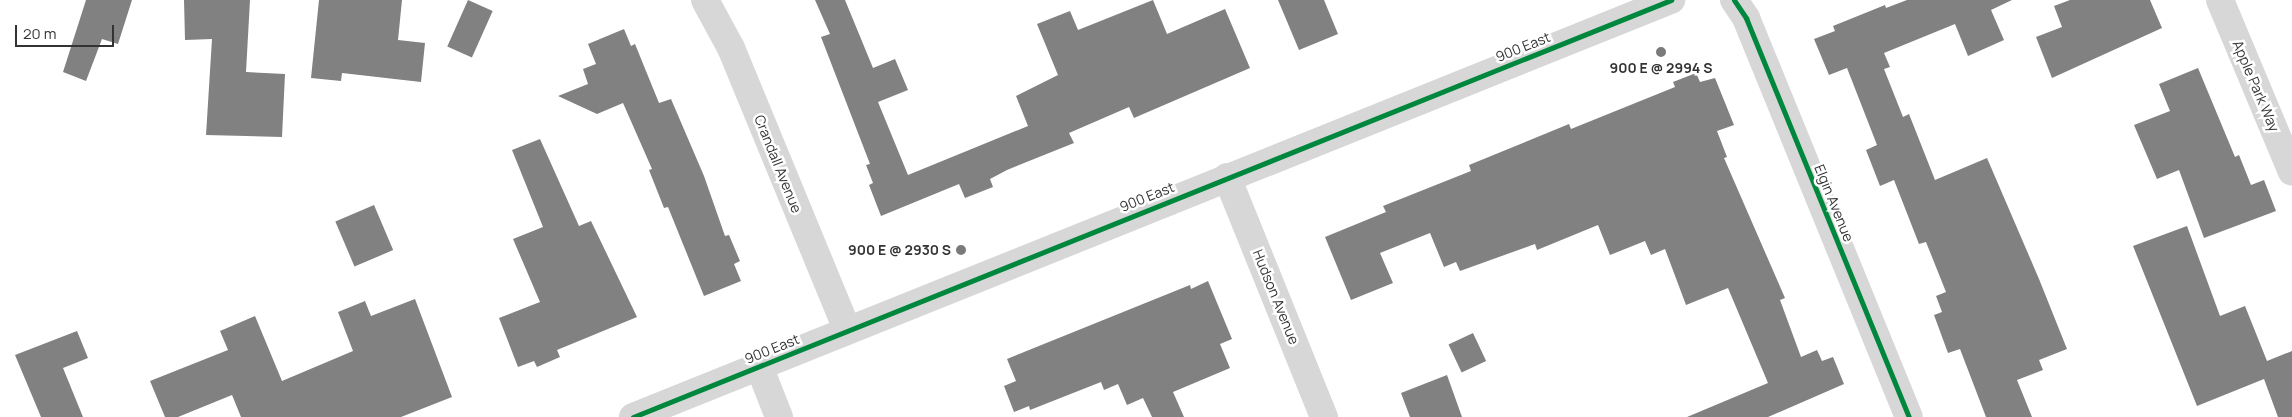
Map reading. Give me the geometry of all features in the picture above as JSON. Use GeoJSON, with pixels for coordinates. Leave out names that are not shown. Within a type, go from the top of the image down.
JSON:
{"type":"FeatureCollection","features":[{"type":"Feature","properties":{"kind":"street","name":"Crandall Avenue"},"geometry":{"type":"LineString","coordinates":[[705,0],[731,48],[847,330]]}},
{"type":"Feature","properties":{"kind":"street","name":"900 East"},"geometry":{"type":"LineString","coordinates":[[633,417],[1670,0]]}},
{"type":"Feature","properties":{"kind":"street","name":"Elgin Avenue"},"geometry":{"type":"LineString","coordinates":[[1734,0],[1746,18],[1909,417]]}},
{"type":"Feature","properties":{"kind":"street","name":"Apple Park Way"},"geometry":{"type":"LineString","coordinates":[[2220,0],[2292,172]]}},
{"type":"Feature","properties":{"kind":"street","name":"Hudson Avenue"},"geometry":{"type":"LineString","coordinates":[[1227,178],[1324,417]]}},
{"type":"Feature","properties":{"kind":"street"},"geometry":{"type":"LineString","coordinates":[[759,366],[779,417]]}},
{"type":"Feature","properties":{"kind":"building"},"geometry":{"type":"Polygon","coordinates":[[[86,0],[132,0],[118,44],[102,39],[86,81],[63,72],[86,0]]]}},
{"type":"Feature","properties":{"kind":"building"},"geometry":{"type":"Polygon","coordinates":[[[184,0],[250,0],[246,72],[285,74],[282,137],[206,135],[212,39],[185,40],[184,0]]]}},
{"type":"Feature","properties":{"kind":"building"},"geometry":{"type":"Polygon","coordinates":[[[319,0],[402,0],[398,40],[425,43],[421,82],[342,73],[341,81],[311,78],[319,0]]]}},
{"type":"Feature","properties":{"kind":"building"},"geometry":{"type":"Polygon","coordinates":[[[468,0],[493,11],[472,58],[447,47],[468,0]]]}},
{"type":"Feature","properties":{"kind":"building"},"geometry":{"type":"Polygon","coordinates":[[[815,0],[845,0],[873,68],[895,59],[908,90],[878,102],[908,175],[1028,126],[1016,96],[1058,75],[1037,24],[1070,11],[1078,30],[1153,0],[1167,34],[1225,9],[1250,68],[1134,118],[1129,107],[1069,133],[1074,143],[1007,170],[990,179],[993,187],[965,198],[959,184],[881,216],[869,185],[873,183],[866,165],[870,164],[821,37],[830,34],[815,0]]]}},
{"type":"Feature","properties":{"kind":"building"},"geometry":{"type":"Polygon","coordinates":[[[1278,0],[1324,0],[1338,34],[1299,50],[1278,0]]]}},
{"type":"Feature","properties":{"kind":"building"},"geometry":{"type":"Polygon","coordinates":[[[1907,0],[2012,0],[1991,10],[2004,40],[1968,56],[1955,24],[1884,53],[1890,67],[1884,69],[1903,117],[1909,114],[1935,180],[1987,158],[2039,279],[2067,349],[2039,360],[2043,370],[2017,380],[2032,417],[1986,417],[1960,349],[1948,353],[1934,315],[1942,312],[1936,296],[1946,292],[1926,242],[1919,244],[1894,180],[1880,186],[1866,150],[1877,145],[1847,68],[1829,75],[1814,39],[1835,31],[1833,26],[1885,5],[1886,8],[1907,0]]]}},
{"type":"Feature","properties":{"kind":"building"},"geometry":{"type":"Polygon","coordinates":[[[2070,0],[2150,0],[2162,28],[2052,78],[2036,37],[2062,27],[2054,6],[2070,0]]]}},
{"type":"Feature","properties":{"kind":"building"},"geometry":{"type":"Polygon","coordinates":[[[624,29],[631,46],[635,44],[659,103],[671,99],[704,176],[725,236],[729,235],[740,261],[734,264],[741,281],[704,296],[668,207],[664,208],[649,170],[652,169],[623,103],[597,114],[558,96],[588,84],[583,69],[596,64],[588,44],[624,29]]]}},
{"type":"Feature","properties":{"kind":"building"},"geometry":{"type":"Polygon","coordinates":[[[2198,68],[2235,157],[2239,155],[2251,185],[2264,180],[2276,211],[2204,238],[2179,170],[2157,179],[2134,125],[2170,111],[2159,84],[2198,68]]]}},
{"type":"Feature","properties":{"kind":"building"},"geometry":{"type":"Polygon","coordinates":[[[1696,73],[1700,82],[1715,78],[1734,125],[1717,131],[1727,157],[1724,158],[1785,298],[1780,300],[1801,357],[1817,350],[1822,361],[1833,357],[1844,384],[1768,417],[1687,417],[1768,383],[1728,288],[1686,305],[1665,249],[1651,255],[1645,241],[1610,255],[1598,225],[1537,250],[1535,244],[1460,271],[1456,262],[1444,267],[1430,233],[1380,253],[1393,283],[1351,300],[1325,237],[1386,212],[1383,206],[1471,171],[1469,165],[1569,124],[1571,129],[1675,87],[1673,82],[1696,73]]]}},
{"type":"Feature","properties":{"kind":"building"},"geometry":{"type":"Polygon","coordinates":[[[540,139],[579,226],[591,221],[637,317],[557,350],[560,357],[537,367],[534,361],[518,367],[499,318],[540,302],[513,239],[543,227],[512,150],[540,139]]]}},
{"type":"Feature","properties":{"kind":"building"},"geometry":{"type":"Polygon","coordinates":[[[374,205],[393,250],[354,267],[335,221],[374,205]]]}},
{"type":"Feature","properties":{"kind":"building"},"geometry":{"type":"Polygon","coordinates":[[[2187,226],[2220,316],[2245,306],[2267,361],[2292,351],[2292,417],[2278,417],[2264,379],[2197,406],[2133,246],[2187,226]]]}},
{"type":"Feature","properties":{"kind":"building"},"geometry":{"type":"Polygon","coordinates":[[[1208,281],[1232,339],[1220,344],[1230,368],[1173,392],[1184,417],[1152,417],[1143,398],[1127,405],[1118,384],[1104,390],[1101,382],[1030,410],[1029,406],[1014,412],[1004,386],[1016,381],[1007,359],[1190,285],[1191,289],[1208,281]]]}},
{"type":"Feature","properties":{"kind":"building"},"geometry":{"type":"Polygon","coordinates":[[[415,299],[452,397],[401,417],[241,417],[232,395],[178,417],[165,417],[150,381],[228,350],[220,331],[255,316],[282,381],[353,351],[338,312],[365,301],[371,316],[415,299]]]}},
{"type":"Feature","properties":{"kind":"building"},"geometry":{"type":"Polygon","coordinates":[[[77,331],[88,358],[63,368],[83,417],[41,417],[15,355],[77,331]]]}},
{"type":"Feature","properties":{"kind":"building"},"geometry":{"type":"Polygon","coordinates":[[[1473,333],[1486,361],[1462,373],[1449,344],[1473,333]]]}},
{"type":"Feature","properties":{"kind":"building"},"geometry":{"type":"Polygon","coordinates":[[[1447,375],[1462,417],[1410,417],[1401,393],[1447,375]]]}},
{"type":"Feature","properties":{"kind":"cycle path"},"geometry":{"type":"LineString","coordinates":[[633,417],[1671,0]]}},
{"type":"Feature","properties":{"kind":"cycle path"},"geometry":{"type":"LineString","coordinates":[[1734,0],[1746,18],[1909,417]]}},
{"type":"Feature","properties":{"kind":"place","name":"900 E @ 2994 S"},"geometry":{"type":"Point","coordinates":[1661,52]}},
{"type":"Feature","properties":{"kind":"place","name":"900 E @ 2930 S"},"geometry":{"type":"Point","coordinates":[961,250]}}]}
